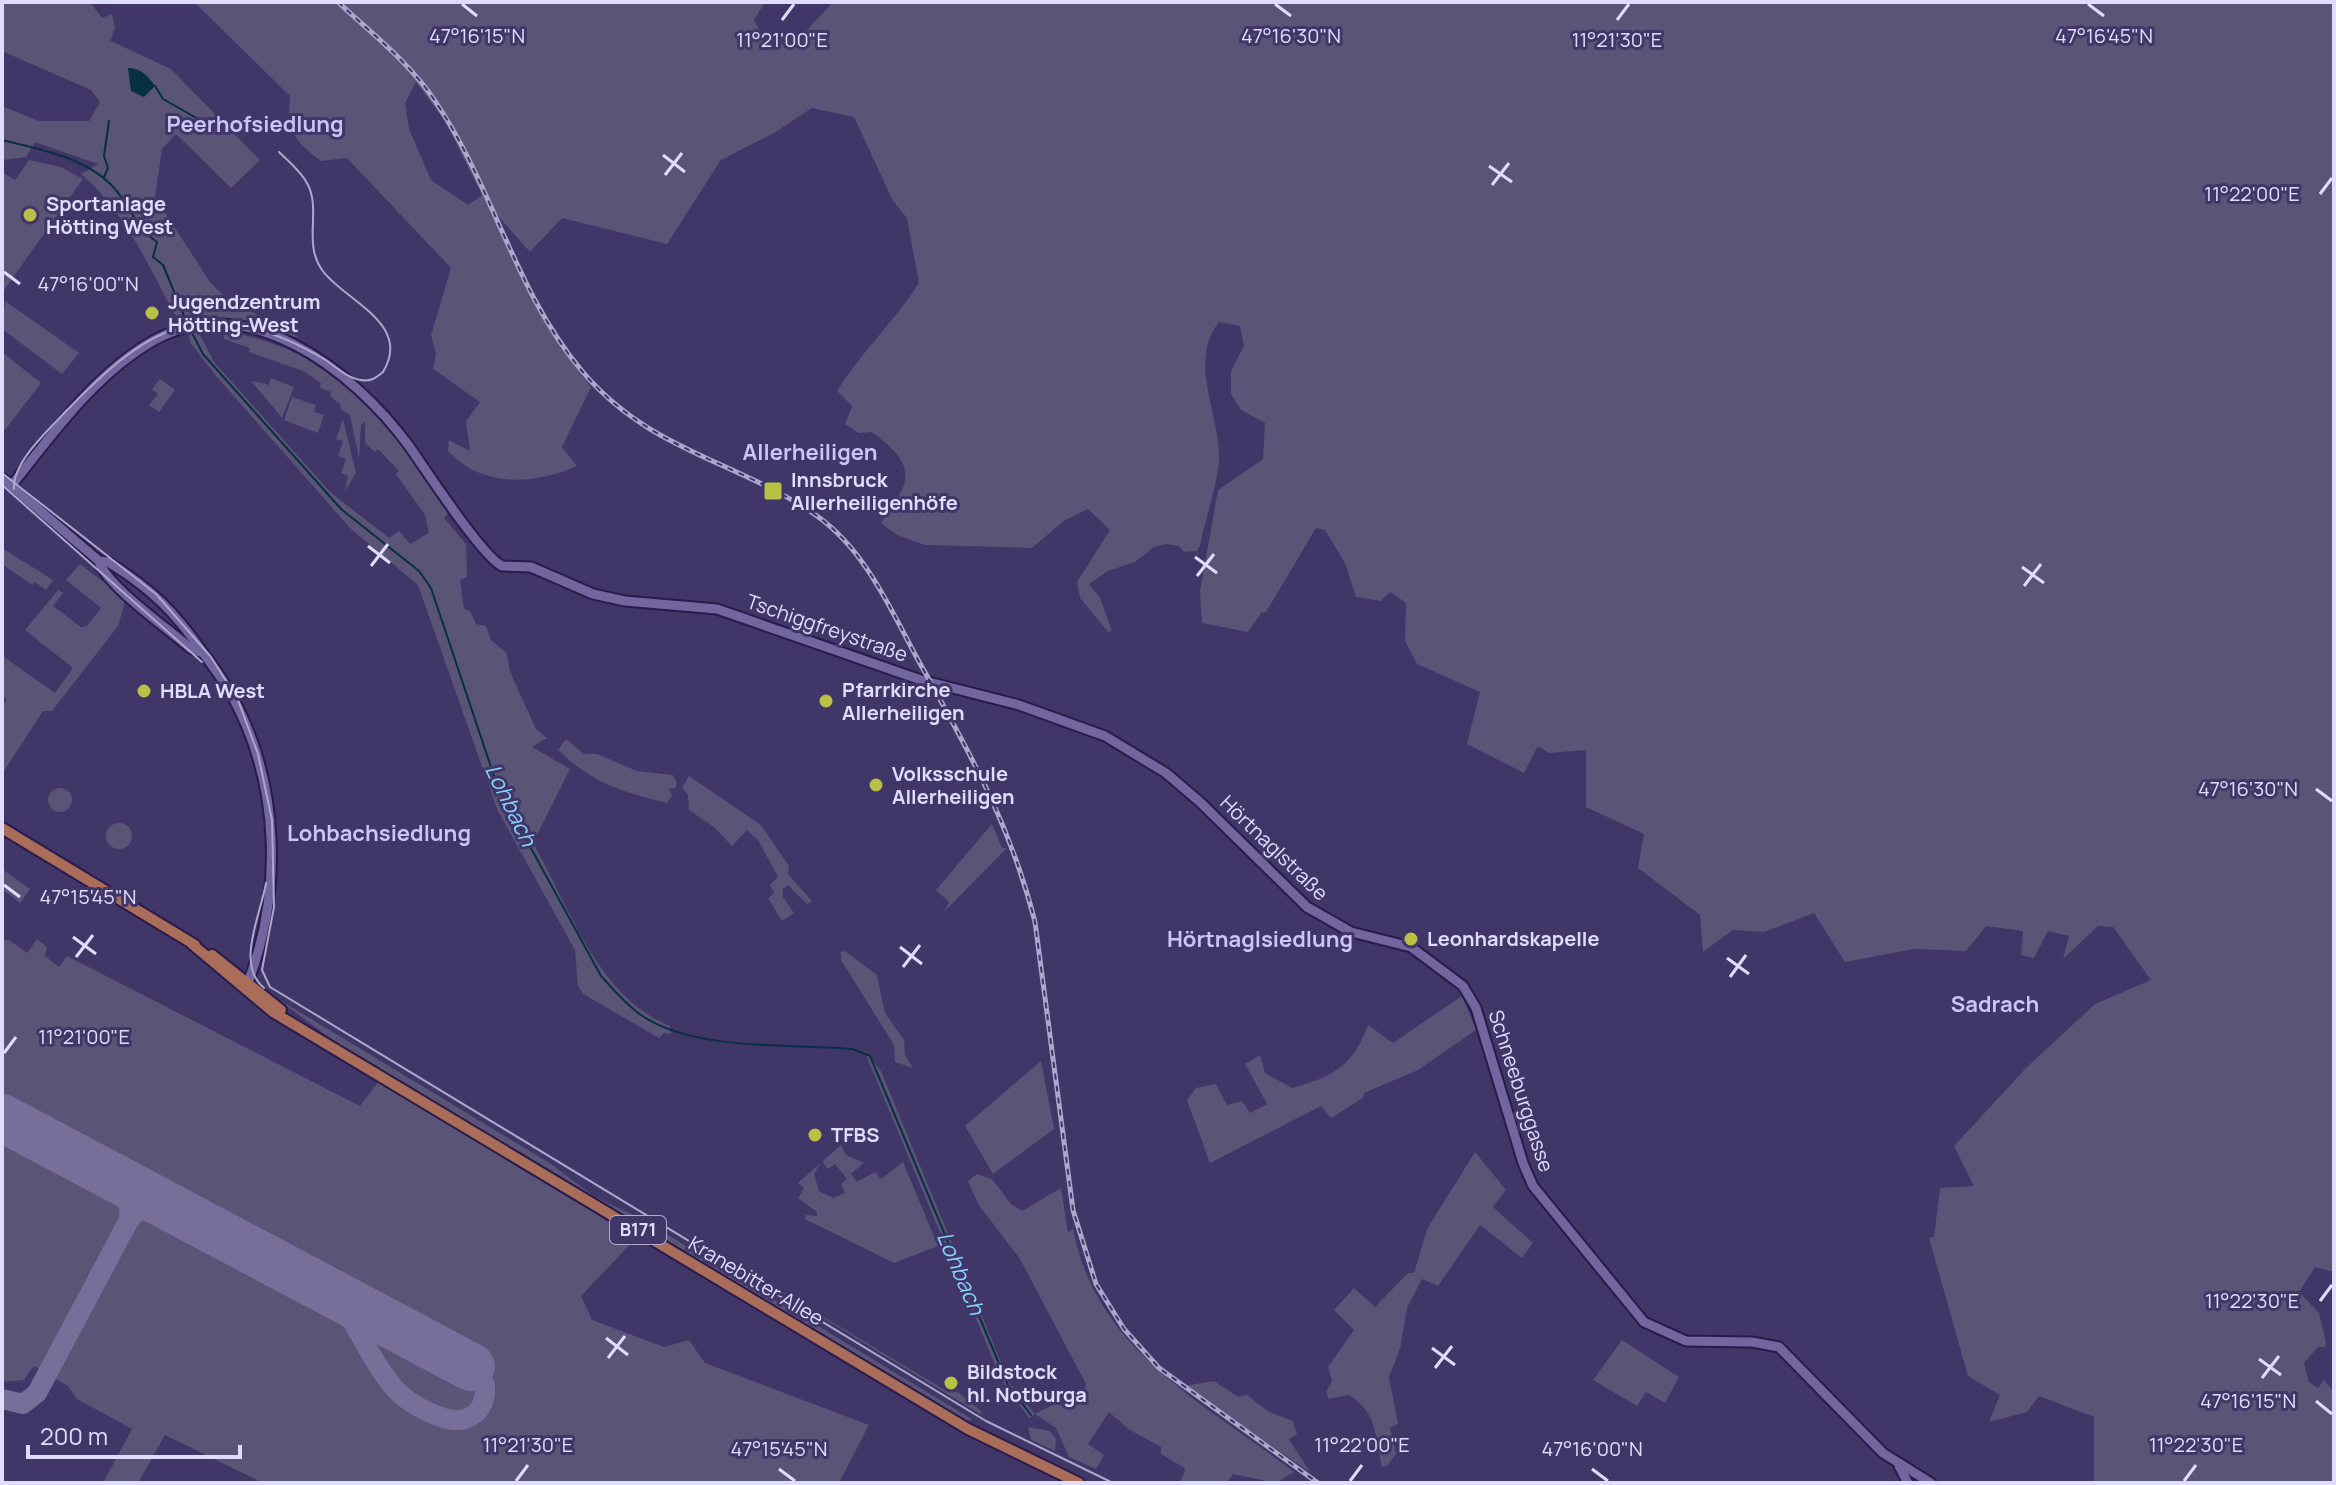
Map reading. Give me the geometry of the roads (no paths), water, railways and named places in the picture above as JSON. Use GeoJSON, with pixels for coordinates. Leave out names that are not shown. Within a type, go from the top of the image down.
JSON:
{"type":"FeatureCollection","features":[{"type":"Feature","properties":{"kind":"main road","name":"Kranebitter Allee"},"geometry":{"type":"LineString","coordinates":[[2,828],[192,944],[273,1012],[968,1429],[1077,1483]]}},
{"type":"Feature","properties":{"kind":"street","name":"Tschiggfreystraße"},"geometry":{"type":"LineString","coordinates":[[11,486],[64,420],[112,372],[149,343],[192,327],[233,326],[275,337],[346,376],[394,425],[495,562],[512,568],[531,567],[593,594],[625,601],[717,609],[932,683],[1067,721],[1116,741],[1166,773]]}},
{"type":"Feature","properties":{"kind":"street"},"geometry":{"type":"LineString","coordinates":[[2,478],[99,561],[102,570],[190,648],[203,653]]}},
{"type":"Feature","properties":{"kind":"street"},"geometry":{"type":"LineString","coordinates":[[99,561],[108,562],[151,591],[225,683],[244,720],[261,773],[271,828],[269,906],[246,987]]}},
{"type":"Feature","properties":{"kind":"street"},"geometry":{"type":"LineString","coordinates":[[141,605],[138,595],[151,591]]}},
{"type":"Feature","properties":{"kind":"street"},"geometry":{"type":"LineString","coordinates":[[141,605],[151,606],[151,591]]}},
{"type":"Feature","properties":{"kind":"street","name":"Hörtnaglstraße"},"geometry":{"type":"LineString","coordinates":[[1166,773],[1229,827],[1307,907],[1328,922],[1351,932],[1411,947]]}},
{"type":"Feature","properties":{"kind":"street","name":"Schneeburggasse"},"geometry":{"type":"LineString","coordinates":[[1411,947],[1453,978],[1470,996],[1533,1186],[1637,1315],[1652,1327],[1686,1341],[1752,1342],[1779,1347],[1827,1400],[1899,1466],[1931,1483]]}},
{"type":"Feature","properties":{"kind":"street"},"geometry":{"type":"LineString","coordinates":[[1899,1466],[1908,1483]]}},
{"type":"Feature","properties":{"kind":"water"},"geometry":{"type":"Polygon","coordinates":[[[128,68],[144,73],[155,86],[144,97],[131,91],[128,68]]]}},
{"type":"Feature","properties":{"kind":"waterway"},"geometry":{"type":"LineString","coordinates":[[155,86],[163,99],[200,120]]}},
{"type":"Feature","properties":{"kind":"waterway"},"geometry":{"type":"LineString","coordinates":[[104,177],[108,168],[104,156],[109,121]]}},
{"type":"Feature","properties":{"kind":"waterway","name":"Lohbach"},"geometry":{"type":"LineString","coordinates":[[2,140],[77,162],[104,178],[157,242],[153,257],[163,265],[187,323]]}},
{"type":"Feature","properties":{"kind":"waterway","name":"Lohbach"},"geometry":{"type":"LineString","coordinates":[[190,329],[203,354],[341,509],[419,571],[431,588],[498,788],[601,976],[615,992],[641,1015],[662,1027],[687,1035],[743,1044],[852,1049],[870,1056],[1008,1385],[1031,1415]]}},
{"type":"Feature","properties":{"kind":"tram line"},"geometry":{"type":"LineString","coordinates":[[14,489],[25,457],[79,398],[133,351],[179,328],[217,323],[254,328],[290,341],[356,379],[370,380],[383,372],[390,355],[389,340],[372,314],[332,281],[316,260],[312,195],[299,171],[279,152]]}},
{"type":"Feature","properties":{"kind":"tram line"},"geometry":{"type":"LineString","coordinates":[[2,473],[156,594],[211,657],[238,700],[258,754],[272,820],[274,907],[262,970],[270,987],[986,1421],[1113,1483]]}},
{"type":"Feature","properties":{"kind":"tram line"},"geometry":{"type":"LineString","coordinates":[[2,485],[202,662]]}},
{"type":"Feature","properties":{"kind":"tram line"},"geometry":{"type":"LineString","coordinates":[[264,988],[251,966],[251,953],[266,883]]}},
{"type":"Feature","properties":{"kind":"railway"},"geometry":{"type":"LineString","coordinates":[[338,2],[402,61],[435,101],[473,168],[539,307],[582,371],[608,398],[665,438],[756,481],[817,516],[849,546],[875,581],[985,786],[1025,885],[1035,922],[1073,1210],[1096,1284],[1124,1329],[1159,1368],[1318,1483]]}},
{"type":"Feature","properties":{"kind":"place","name":"Sportanlage Hötting West"},"geometry":{"type":"Point","coordinates":[30,215]}},
{"type":"Feature","properties":{"kind":"place","name":"Jugendzentrum Hötting-West"},"geometry":{"type":"Point","coordinates":[152,313]}},
{"type":"Feature","properties":{"kind":"place","name":"Innsbruck Allerheiligenhöfe"},"geometry":{"type":"Point","coordinates":[773,491]}},
{"type":"Feature","properties":{"kind":"place","name":"HBLA West"},"geometry":{"type":"Point","coordinates":[144,691]}},
{"type":"Feature","properties":{"kind":"place","name":"Pfarrkirche Allerheiligen"},"geometry":{"type":"Point","coordinates":[826,701]}},
{"type":"Feature","properties":{"kind":"place","name":"Volksschule Allerheiligen"},"geometry":{"type":"Point","coordinates":[876,785]}},
{"type":"Feature","properties":{"kind":"place","name":"Leonhardskapelle"},"geometry":{"type":"Point","coordinates":[1411,939]}},
{"type":"Feature","properties":{"kind":"place","name":"TFBS"},"geometry":{"type":"Point","coordinates":[815,1135]}},
{"type":"Feature","properties":{"kind":"place","name":"Bildstock hl. Notburga"},"geometry":{"type":"Point","coordinates":[951,1383]}},
{"type":"Feature","properties":{"kind":"district","name":"Peerhofsiedlung"},"geometry":{"type":"Point","coordinates":[255,124]}},
{"type":"Feature","properties":{"kind":"district","name":"Allerheiligen"},"geometry":{"type":"Point","coordinates":[810,452]}},
{"type":"Feature","properties":{"kind":"district","name":"Lohbachsiedlung"},"geometry":{"type":"Point","coordinates":[379,833]}},
{"type":"Feature","properties":{"kind":"district","name":"Hörtnaglsiedlung"},"geometry":{"type":"Point","coordinates":[1260,939]}},
{"type":"Feature","properties":{"kind":"district","name":"Sadrach"},"geometry":{"type":"Point","coordinates":[1995,1004]}}]}
